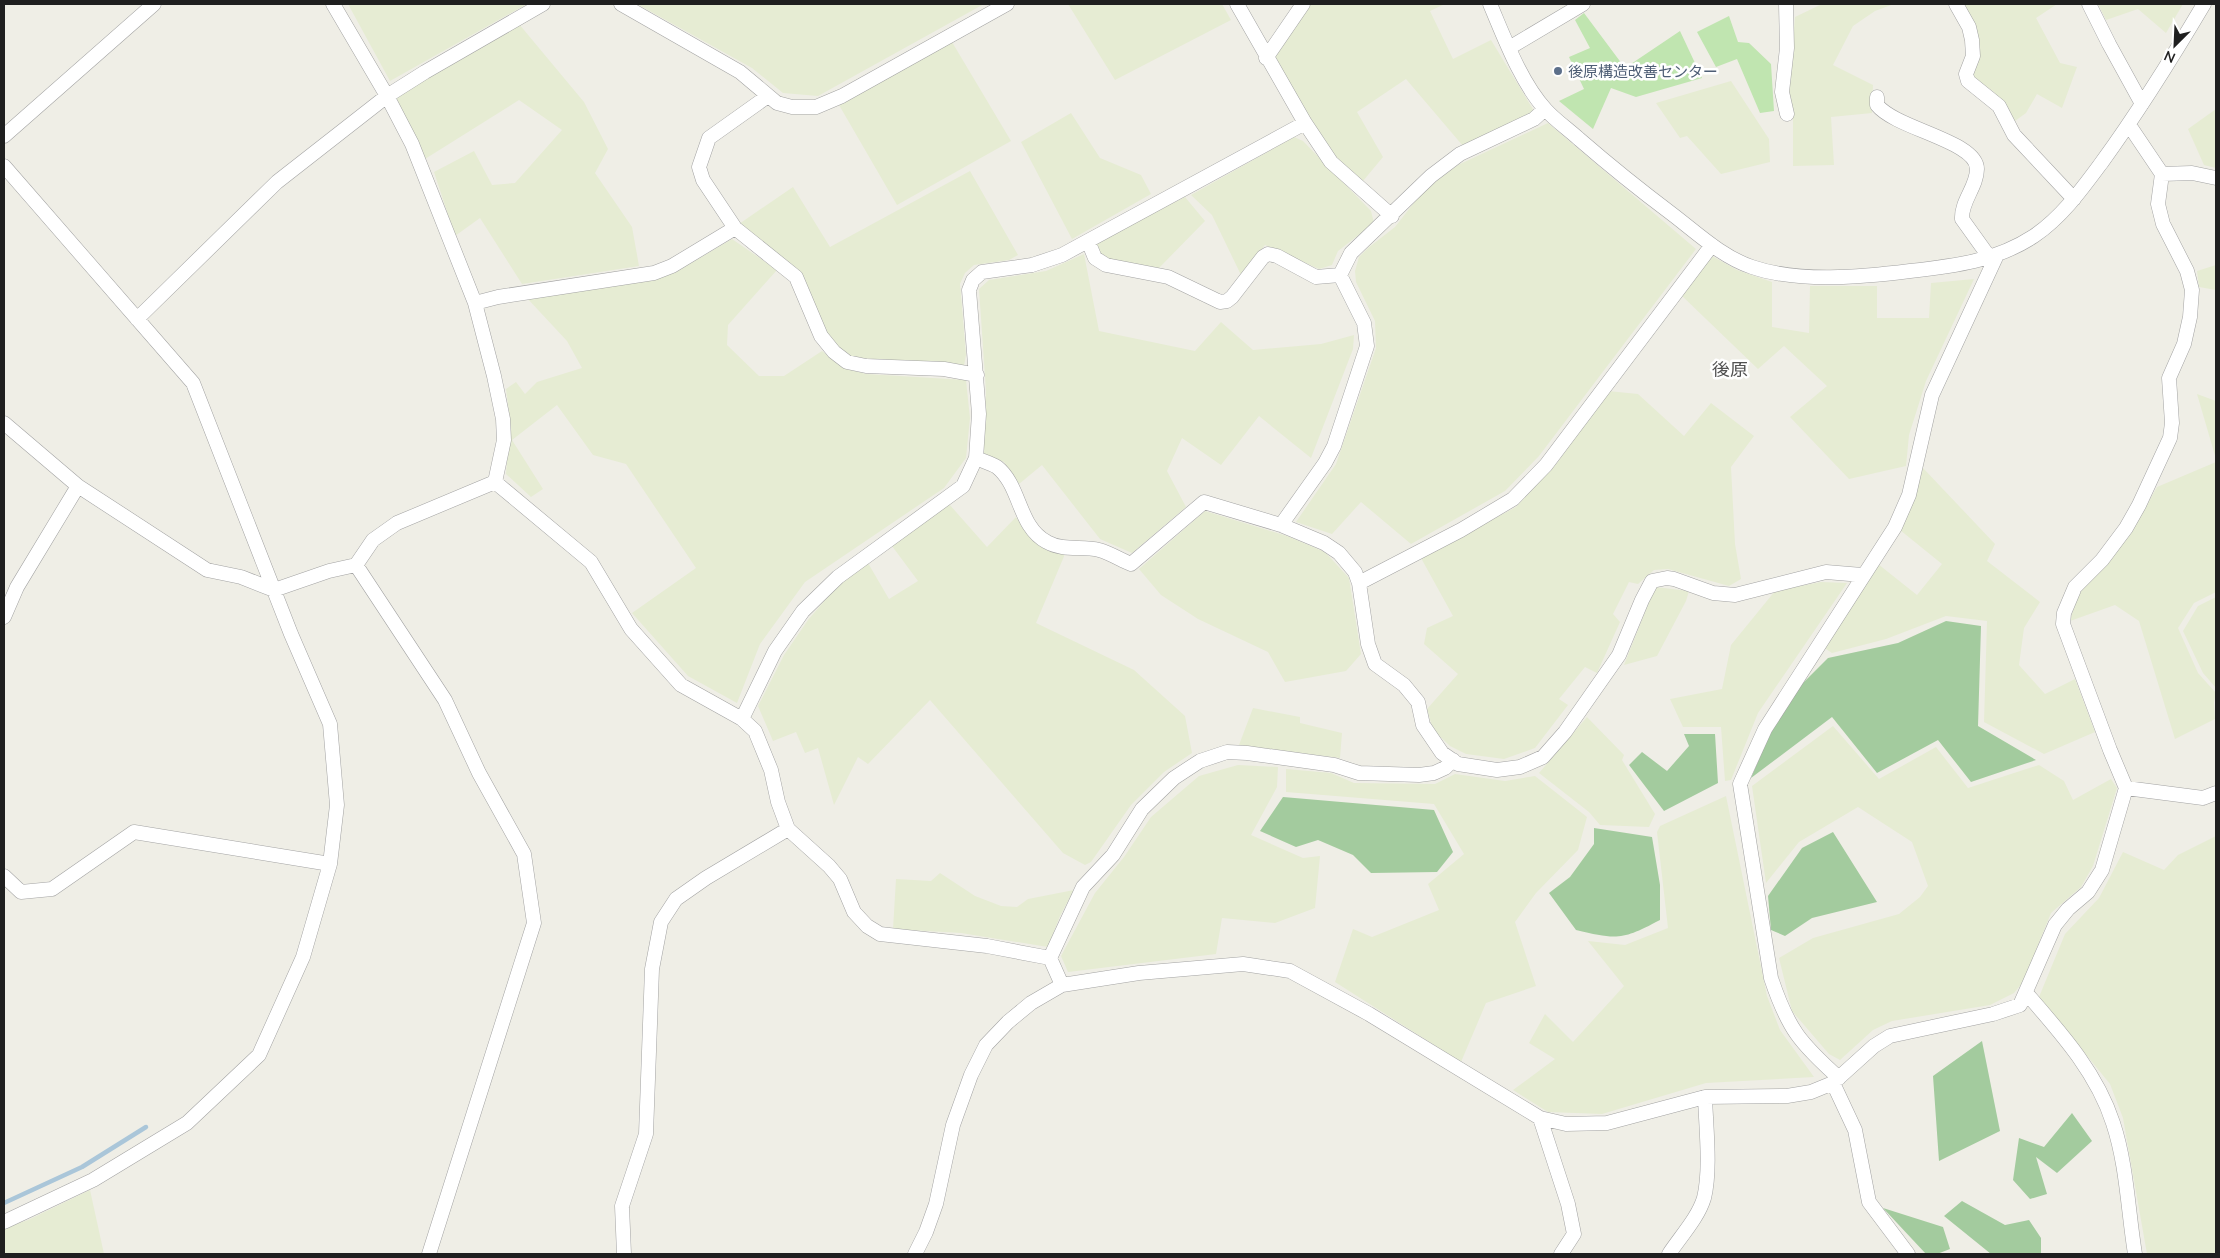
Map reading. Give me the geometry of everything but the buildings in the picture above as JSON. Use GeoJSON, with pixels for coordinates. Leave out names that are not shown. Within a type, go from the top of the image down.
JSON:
{"type":"FeatureCollection","features":[{"type":"Feature","properties":{"kind":"street"},"geometry":{"type":"LineString","coordinates":[[4,136],[154,4]]}},
{"type":"Feature","properties":{"kind":"street"},"geometry":{"type":"LineString","coordinates":[[333,4],[387,96],[412,144],[475,303],[503,419],[504,440],[494,482]]}},
{"type":"Feature","properties":{"kind":"street"},"geometry":{"type":"LineString","coordinates":[[136,319],[277,182],[387,96],[543,4]]}},
{"type":"Feature","properties":{"kind":"street"},"geometry":{"type":"LineString","coordinates":[[622,4],[740,72],[777,103],[792,107],[816,108],[842,96],[1007,4]]}},
{"type":"Feature","properties":{"kind":"street"},"geometry":{"type":"LineString","coordinates":[[1237,4],[1266,58],[1331,162],[1392,216]]}},
{"type":"Feature","properties":{"kind":"street"},"geometry":{"type":"LineString","coordinates":[[1266,58],[1303,4]]}},
{"type":"Feature","properties":{"kind":"street"},"geometry":{"type":"LineString","coordinates":[[1490,4],[1522,73],[1545,109],[1620,175],[1712,245],[1737,261],[1754,268],[1814,277],[1884,274],[1958,266],[1993,257],[2014,248],[2046,228],[2074,199],[2129,125],[2204,4]]}},
{"type":"Feature","properties":{"kind":"street"},"geometry":{"type":"LineString","coordinates":[[1509,48],[1583,4]]}},
{"type":"Feature","properties":{"kind":"street"},"geometry":{"type":"LineString","coordinates":[[1786,4],[1787,48],[1782,92],[1786,114]]}},
{"type":"Feature","properties":{"kind":"street"},"geometry":{"type":"LineString","coordinates":[[1956,4],[1969,27],[1972,40],[1973,56],[1966,74],[1968,81],[1999,106],[2014,135],[2074,199]]}},
{"type":"Feature","properties":{"kind":"street"},"geometry":{"type":"LineString","coordinates":[[2089,4],[2142,104]]}},
{"type":"Feature","properties":{"kind":"street"},"geometry":{"type":"LineString","coordinates":[[768,96],[709,138],[699,167],[703,180],[734,228],[758,249],[782,264],[796,277],[821,336],[834,352],[848,362],[866,366],[944,369],[977,375]]}},
{"type":"Feature","properties":{"kind":"street"},"geometry":{"type":"LineString","coordinates":[[1877,97],[1877,105],[1894,119],[1969,152],[1975,160],[1977,167],[1976,178],[1962,207],[1962,219],[1993,257]]}},
{"type":"Feature","properties":{"kind":"street"},"geometry":{"type":"LineString","coordinates":[[1340,275],[1351,253],[1392,216],[1431,176],[1460,154],[1534,119],[1545,109]]}},
{"type":"Feature","properties":{"kind":"street"},"geometry":{"type":"LineString","coordinates":[[742,719],[774,651],[803,611],[838,577],[963,486],[976,458],[979,414],[969,290],[973,280],[982,272],[1032,265],[1062,255],[1305,123]]}},
{"type":"Feature","properties":{"kind":"street"},"geometry":{"type":"LineString","coordinates":[[915,1254],[926,1232],[936,1204],[953,1125],[971,1075],[986,1045],[1008,1022],[1031,1003],[1062,984],[1140,973],[1244,964],[1290,971],[1368,1014],[1540,1118],[1566,1124],[1607,1123],[1705,1097],[1787,1096],[1811,1092],[1836,1080],[1874,1046],[1890,1036],[1984,1016],[2020,1005],[2027,994],[2055,925],[2088,892],[2102,870],[2126,788],[2063,624],[2064,613],[2075,586],[2102,560],[2126,528],[2139,505],[2170,438],[2172,423],[2169,378],[2184,344],[2190,317],[2192,290],[2187,271],[2163,224],[2158,204],[2162,174],[2129,125]]}},
{"type":"Feature","properties":{"kind":"street"},"geometry":{"type":"LineString","coordinates":[[4,166],[193,383],[274,590],[330,724],[337,805],[330,864],[303,957],[259,1055],[187,1123],[93,1180],[4,1222]]}},
{"type":"Feature","properties":{"kind":"street"},"geometry":{"type":"LineString","coordinates":[[2162,174],[2192,173],[2216,178]]}},
{"type":"Feature","properties":{"kind":"street"},"geometry":{"type":"LineString","coordinates":[[475,303],[498,297],[654,273],[672,266],[734,228]]}},
{"type":"Feature","properties":{"kind":"street"},"geometry":{"type":"LineString","coordinates":[[1088,241],[1095,258],[1106,265],[1168,277],[1220,302],[1227,301],[1232,297],[1263,257],[1268,254],[1277,256],[1316,276],[1340,275]]}},
{"type":"Feature","properties":{"kind":"street"},"geometry":{"type":"LineString","coordinates":[[1359,583],[1461,530],[1513,499],[1546,464],[1712,245]]}},
{"type":"Feature","properties":{"kind":"street"},"geometry":{"type":"LineString","coordinates":[[1908,1254],[1869,1202],[1855,1130],[1836,1080],[1797,1036],[1781,1008],[1771,978],[1740,784],[1765,729],[1862,575],[1895,527],[1910,495],[1932,395],[1993,257]]}},
{"type":"Feature","properties":{"kind":"street"},"geometry":{"type":"LineString","coordinates":[[1281,525],[1325,463],[1334,446],[1367,346],[1364,323],[1340,275]]}},
{"type":"Feature","properties":{"kind":"street"},"geometry":{"type":"LineString","coordinates":[[4,423],[78,486],[207,570],[242,577],[274,590],[330,571],[356,565],[373,540],[397,523],[494,482]]}},
{"type":"Feature","properties":{"kind":"street"},"geometry":{"type":"LineString","coordinates":[[976,458],[996,467],[1008,480],[1024,515],[1035,533],[1047,542],[1063,548],[1100,550],[1131,564],[1204,502],[1281,525],[1324,543],[1339,553],[1355,572],[1359,583],[1368,644],[1375,664],[1404,685],[1418,702],[1423,725],[1442,753],[1458,764],[1497,770],[1520,767],[1543,757],[1576,716],[1620,655],[1642,600],[1652,581],[1667,578],[1674,579],[1713,593],[1735,595],[1826,572],[1862,575]]}},
{"type":"Feature","properties":{"kind":"street"},"geometry":{"type":"LineString","coordinates":[[494,482],[591,562],[631,629],[681,685],[742,719],[755,731],[771,770],[778,802],[788,829],[829,866],[840,879],[854,912],[866,926],[880,934],[971,943],[1050,958]]}},
{"type":"Feature","properties":{"kind":"street"},"geometry":{"type":"LineString","coordinates":[[4,617],[17,588],[78,486]]}},
{"type":"Feature","properties":{"kind":"street"},"geometry":{"type":"LineString","coordinates":[[356,565],[445,700],[479,773],[524,854],[534,923],[429,1254]]}},
{"type":"Feature","properties":{"kind":"street"},"geometry":{"type":"LineString","coordinates":[[1062,984],[1050,958],[1083,887],[1113,855],[1142,809],[1174,778],[1200,761],[1227,752],[1247,753],[1334,765],[1359,773],[1419,775],[1434,773],[1444,768],[1453,760]]}},
{"type":"Feature","properties":{"kind":"street"},"geometry":{"type":"LineString","coordinates":[[2126,788],[2203,798],[2216,793]]}},
{"type":"Feature","properties":{"kind":"street"},"geometry":{"type":"LineString","coordinates":[[624,1254],[622,1206],[646,1134],[652,969],[661,922],[676,899],[706,878],[788,829]]}},
{"type":"Feature","properties":{"kind":"street"},"geometry":{"type":"LineString","coordinates":[[4,876],[20,892],[52,889],[134,832],[330,864]]}},
{"type":"Feature","properties":{"kind":"street"},"geometry":{"type":"LineString","coordinates":[[2027,994],[2067,1040],[2098,1086],[2114,1123],[2124,1172],[2135,1254]]}},
{"type":"Feature","properties":{"kind":"street"},"geometry":{"type":"LineString","coordinates":[[1669,1254],[1696,1214],[1703,1199],[1707,1176],[1705,1097]]}},
{"type":"Feature","properties":{"kind":"street"},"geometry":{"type":"LineString","coordinates":[[1540,1118],[1568,1204],[1574,1234],[1561,1254]]}},
{"type":"Feature","properties":{"kind":"green space"},"geometry":{"type":"Polygon","coordinates":[[[348,4],[527,4],[390,81],[348,4]]]}},
{"type":"Feature","properties":{"kind":"green space"},"geometry":{"type":"Polygon","coordinates":[[[637,4],[984,4],[818,96],[783,93],[752,68],[637,4]]]}},
{"type":"Feature","properties":{"kind":"green space"},"geometry":{"type":"Polygon","coordinates":[[[1068,4],[1222,4],[1231,20],[1115,80],[1068,4]]]}},
{"type":"Feature","properties":{"kind":"green space"},"geometry":{"type":"Polygon","coordinates":[[[1310,4],[1445,4],[1430,11],[1453,59],[1491,40],[1534,111],[1499,131],[1463,146],[1406,79],[1357,112],[1383,157],[1363,181],[1335,158],[1273,59],[1310,4]]]}},
{"type":"Feature","properties":{"kind":"green space"},"geometry":{"type":"Polygon","coordinates":[[[1822,4],[1894,4],[1875,11],[1853,26],[1833,65],[1873,85],[1872,113],[1831,117],[1834,165],[1793,166],[1793,110],[1788,92],[1795,17],[1822,4]]]}},
{"type":"Feature","properties":{"kind":"green space"},"geometry":{"type":"Polygon","coordinates":[[[1965,4],[2057,4],[2036,18],[2060,63],[2077,67],[2062,108],[2037,94],[2026,113],[2015,121],[1994,92],[1974,78],[1972,73],[1974,25],[1965,4]]]}},
{"type":"Feature","properties":{"kind":"green space"},"geometry":{"type":"Polygon","coordinates":[[[2098,4],[2183,4],[2166,33],[2138,9],[2106,20],[2098,4]]]}},
{"type":"Feature","properties":{"kind":"green space"},"geometry":{"type":"Polygon","coordinates":[[[1584,13],[1625,68],[1680,31],[1702,78],[1636,97],[1611,88],[1593,129],[1559,101],[1584,89],[1569,57],[1590,48],[1575,20],[1584,13]]]}},
{"type":"Feature","properties":{"kind":"green space"},"geometry":{"type":"Polygon","coordinates":[[[1729,16],[1738,42],[1749,43],[1771,64],[1774,111],[1760,113],[1737,59],[1716,67],[1697,32],[1729,16]]]}},
{"type":"Feature","properties":{"kind":"green space"},"geometry":{"type":"Polygon","coordinates":[[[519,24],[584,102],[608,149],[595,173],[632,227],[639,266],[522,284],[480,218],[455,236],[434,172],[474,151],[492,185],[515,183],[562,130],[519,100],[425,159],[393,98],[519,24]]]}},
{"type":"Feature","properties":{"kind":"green space"},"geometry":{"type":"Polygon","coordinates":[[[952,42],[1011,141],[897,205],[839,105],[952,42]]]}},
{"type":"Feature","properties":{"kind":"green space"},"geometry":{"type":"Polygon","coordinates":[[[1731,81],[1769,139],[1770,162],[1721,174],[1687,136],[1680,138],[1656,103],[1731,81]]]}},
{"type":"Feature","properties":{"kind":"green space"},"geometry":{"type":"Polygon","coordinates":[[[2216,109],[2216,168],[2204,165],[2188,129],[2216,109]]]}},
{"type":"Feature","properties":{"kind":"green space"},"geometry":{"type":"Polygon","coordinates":[[[1071,113],[1100,158],[1141,175],[1151,194],[1072,239],[1021,142],[1071,113]]]}},
{"type":"Feature","properties":{"kind":"green space"},"geometry":{"type":"Polygon","coordinates":[[[1548,123],[1696,249],[1539,456],[1505,491],[1411,544],[1361,502],[1332,534],[1296,522],[1336,464],[1376,348],[1375,321],[1356,282],[1355,271],[1359,257],[1395,227],[1424,190],[1458,165],[1548,123]]]}},
{"type":"Feature","properties":{"kind":"green space"},"geometry":{"type":"Polygon","coordinates":[[[1294,137],[1303,141],[1371,211],[1374,223],[1338,251],[1332,265],[1319,269],[1265,245],[1241,275],[1212,215],[1191,195],[1294,137]]]}},
{"type":"Feature","properties":{"kind":"green space"},"geometry":{"type":"Polygon","coordinates":[[[970,171],[1018,255],[1009,260],[974,265],[965,273],[960,284],[966,355],[964,366],[850,357],[824,334],[801,274],[739,224],[793,187],[830,247],[970,171]]]}},
{"type":"Feature","properties":{"kind":"green space"},"geometry":{"type":"Polygon","coordinates":[[[1185,197],[1205,221],[1159,268],[1109,259],[1098,254],[1095,243],[1185,197]]]}},
{"type":"Feature","properties":{"kind":"green space"},"geometry":{"type":"Polygon","coordinates":[[[732,239],[777,270],[728,325],[727,345],[759,376],[784,376],[822,351],[844,368],[866,374],[966,380],[970,418],[966,458],[944,488],[805,582],[760,644],[737,703],[688,676],[632,613],[696,568],[626,464],[593,455],[557,405],[512,440],[543,489],[531,497],[506,474],[510,420],[506,389],[516,382],[525,394],[537,382],[582,368],[567,341],[526,297],[676,272],[732,239]]]}},
{"type":"Feature","properties":{"kind":"green space"},"geometry":{"type":"Polygon","coordinates":[[[1084,254],[1099,331],[1195,351],[1221,322],[1253,350],[1321,344],[1354,335],[1353,349],[1311,458],[1259,416],[1221,465],[1182,438],[1167,471],[1186,507],[1132,553],[1100,539],[1042,465],[1019,484],[1004,462],[983,455],[986,391],[979,289],[989,280],[1046,271],[1084,254]]]}},
{"type":"Feature","properties":{"kind":"green space"},"geometry":{"type":"Polygon","coordinates":[[[1712,256],[1737,270],[1772,282],[1772,327],[1809,333],[1810,286],[1877,286],[1877,318],[1929,318],[1931,283],[1974,279],[1926,381],[1909,435],[1906,466],[1849,479],[1790,417],[1827,386],[1784,346],[1758,369],[1680,294],[1712,256]]]}},
{"type":"Feature","properties":{"kind":"green space"},"geometry":{"type":"Polygon","coordinates":[[[2216,265],[2216,290],[2199,287],[2197,271],[2216,265]]]}},
{"type":"Feature","properties":{"kind":"green space"},"geometry":{"type":"Polygon","coordinates":[[[1608,391],[1638,394],[1684,436],[1711,403],[1754,436],[1731,467],[1735,544],[1741,579],[1729,586],[1668,569],[1654,570],[1638,584],[1629,582],[1613,614],[1620,622],[1597,673],[1585,667],[1559,699],[1568,705],[1535,748],[1504,759],[1466,754],[1450,746],[1433,730],[1427,709],[1458,674],[1424,644],[1427,628],[1453,616],[1421,558],[1516,507],[1557,463],[1608,391]]]}},
{"type":"Feature","properties":{"kind":"green space"},"geometry":{"type":"Polygon","coordinates":[[[2197,394],[2216,401],[2216,459],[2197,394]]]}},
{"type":"Feature","properties":{"kind":"green space"},"geometry":{"type":"Polygon","coordinates":[[[2216,462],[2216,592],[2194,603],[2178,628],[2198,673],[2216,693],[2214,702],[2215,719],[2175,739],[2139,621],[2115,605],[2070,621],[2078,594],[2130,535],[2157,487],[2216,462]]]}},
{"type":"Feature","properties":{"kind":"green space"},"geometry":{"type":"Polygon","coordinates":[[[1923,468],[1995,544],[1987,561],[2040,602],[2024,628],[2019,665],[2045,694],[2075,679],[2095,732],[2044,754],[1984,722],[1987,621],[1946,616],[1886,639],[1832,653],[1823,647],[1878,564],[1917,595],[1942,564],[1900,530],[1914,500],[1923,468]]]}},
{"type":"Feature","properties":{"kind":"green space"},"geometry":{"type":"Polygon","coordinates":[[[949,504],[987,547],[1016,517],[1031,539],[1046,550],[1065,554],[1036,623],[1134,670],[1185,716],[1192,753],[1164,772],[1131,805],[1091,862],[1085,865],[1063,853],[930,700],[868,764],[858,757],[834,805],[818,748],[805,753],[796,732],[773,741],[758,706],[784,655],[808,620],[839,584],[868,563],[889,599],[918,581],[892,546],[949,504]]]}},
{"type":"Feature","properties":{"kind":"green space"},"geometry":{"type":"Polygon","coordinates":[[[1205,511],[1287,536],[1325,552],[1349,578],[1361,654],[1346,671],[1285,682],[1268,652],[1198,619],[1161,595],[1139,569],[1205,511]]]}},
{"type":"Feature","properties":{"kind":"green space"},"geometry":{"type":"Polygon","coordinates":[[[1821,582],[1847,583],[1758,713],[1731,780],[1725,781],[1721,727],[1683,727],[1670,699],[1722,689],[1731,645],[1775,591],[1821,582]]]}},
{"type":"Feature","properties":{"kind":"green space"},"geometry":{"type":"Polygon","coordinates":[[[1655,587],[1689,591],[1686,601],[1657,656],[1624,665],[1655,587]]]}},
{"type":"Feature","properties":{"kind":"green space"},"geometry":{"type":"Polygon","coordinates":[[[2216,597],[2216,688],[2203,673],[2183,631],[2198,606],[2216,597]]]}},
{"type":"Feature","properties":{"kind":"green space"},"geometry":{"type":"Polygon","coordinates":[[[1946,621],[1981,626],[1978,726],[2036,760],[1971,782],[1938,740],[1877,773],[1832,717],[1751,778],[1771,731],[1799,687],[1828,658],[1898,643],[1946,621]]]}},
{"type":"Feature","properties":{"kind":"green space"},"geometry":{"type":"Polygon","coordinates":[[[1253,708],[1300,717],[1300,723],[1342,733],[1340,758],[1239,745],[1253,708]]]}},
{"type":"Feature","properties":{"kind":"green space"},"geometry":{"type":"Polygon","coordinates":[[[1587,717],[1624,755],[1622,760],[1655,814],[1649,827],[1600,825],[1589,812],[1539,773],[1587,717]]]}},
{"type":"Feature","properties":{"kind":"green space"},"geometry":{"type":"Polygon","coordinates":[[[1833,726],[1879,779],[1936,747],[1968,788],[2039,765],[2064,781],[2073,800],[2111,779],[2117,788],[2093,866],[2081,887],[2051,913],[2023,982],[2014,993],[1990,1005],[1892,1021],[1873,1030],[1840,1060],[1829,1054],[1792,1011],[1779,958],[1813,938],[1899,914],[1920,897],[1928,886],[1912,842],[1858,807],[1799,842],[1766,883],[1752,786],[1833,726]]]}},
{"type":"Feature","properties":{"kind":"green space"},"geometry":{"type":"Polygon","coordinates":[[[1684,734],[1715,734],[1718,783],[1664,811],[1629,765],[1642,752],[1667,771],[1689,746],[1684,734]]]}},
{"type":"Feature","properties":{"kind":"green space"},"geometry":{"type":"Polygon","coordinates":[[[1238,765],[1278,767],[1277,787],[1251,835],[1303,858],[1320,856],[1315,908],[1275,923],[1222,918],[1216,954],[1068,972],[1061,956],[1095,893],[1124,857],[1151,817],[1199,776],[1238,765]]]}},
{"type":"Feature","properties":{"kind":"green space"},"geometry":{"type":"Polygon","coordinates":[[[1286,769],[1331,773],[1354,783],[1435,784],[1455,774],[1505,781],[1535,776],[1587,817],[1578,850],[1536,893],[1515,922],[1536,986],[1486,1003],[1461,1062],[1335,982],[1353,929],[1372,937],[1439,910],[1428,884],[1464,854],[1434,804],[1286,792],[1286,769]]]}},
{"type":"Feature","properties":{"kind":"green space"},"geometry":{"type":"Polygon","coordinates":[[[1726,796],[1767,996],[1780,1030],[1814,1077],[1706,1083],[1602,1114],[1548,1112],[1513,1090],[1555,1059],[1529,1043],[1545,1014],[1573,1042],[1624,986],[1588,941],[1625,945],[1668,928],[1657,832],[1660,826],[1726,796]]]}},
{"type":"Feature","properties":{"kind":"green space"},"geometry":{"type":"Polygon","coordinates":[[[1283,797],[1434,810],[1453,852],[1437,872],[1371,873],[1353,855],[1318,840],[1296,847],[1260,831],[1283,797]]]}},
{"type":"Feature","properties":{"kind":"green space"},"geometry":{"type":"Polygon","coordinates":[[[1594,828],[1652,837],[1660,885],[1660,920],[1628,935],[1620,936],[1611,937],[1576,930],[1549,893],[1570,877],[1594,844],[1594,828]]]}},
{"type":"Feature","properties":{"kind":"green space"},"geometry":{"type":"Polygon","coordinates":[[[1833,832],[1877,902],[1812,918],[1785,936],[1771,930],[1768,896],[1802,848],[1833,832]]]}},
{"type":"Feature","properties":{"kind":"green space"},"geometry":{"type":"Polygon","coordinates":[[[2216,836],[2216,1254],[2147,1254],[2123,1118],[2110,1084],[2039,997],[2065,934],[2099,898],[2123,852],[2164,870],[2178,855],[2216,836]]]}},
{"type":"Feature","properties":{"kind":"green space"},"geometry":{"type":"Polygon","coordinates":[[[940,873],[975,896],[1001,906],[1017,907],[1028,899],[1074,890],[1060,916],[1048,947],[961,933],[893,929],[896,879],[931,881],[940,873]]]}},
{"type":"Feature","properties":{"kind":"green space"},"geometry":{"type":"Polygon","coordinates":[[[1982,1041],[2000,1131],[1939,1161],[1933,1076],[1982,1041]]]}},
{"type":"Feature","properties":{"kind":"green space"},"geometry":{"type":"Polygon","coordinates":[[[2072,1113],[2092,1141],[2057,1173],[2036,1157],[2047,1194],[2030,1199],[2013,1180],[2019,1138],[2044,1147],[2072,1113]]]}},
{"type":"Feature","properties":{"kind":"green space"},"geometry":{"type":"Polygon","coordinates":[[[90,1190],[104,1254],[4,1254],[4,1228],[28,1220],[90,1190]]]}},
{"type":"Feature","properties":{"kind":"green space"},"geometry":{"type":"Polygon","coordinates":[[[1962,1201],[2005,1225],[2029,1220],[2041,1238],[2041,1254],[1991,1254],[1944,1216],[1962,1201]]]}},
{"type":"Feature","properties":{"kind":"green space"},"geometry":{"type":"Polygon","coordinates":[[[1883,1208],[1943,1227],[1950,1249],[1937,1254],[1926,1254],[1883,1208]]]}},
{"type":"Feature","properties":{"kind":"waterway"},"geometry":{"type":"LineString","coordinates":[[4,1203],[82,1167],[146,1127]]}},
{"type":"Feature","properties":{"kind":"place","name":"後原構造改善センター"},"geometry":{"type":"Point","coordinates":[1558,71]}},
{"type":"Feature","properties":{"kind":"district","name":"後原"},"geometry":{"type":"Point","coordinates":[1730,369]}}]}
